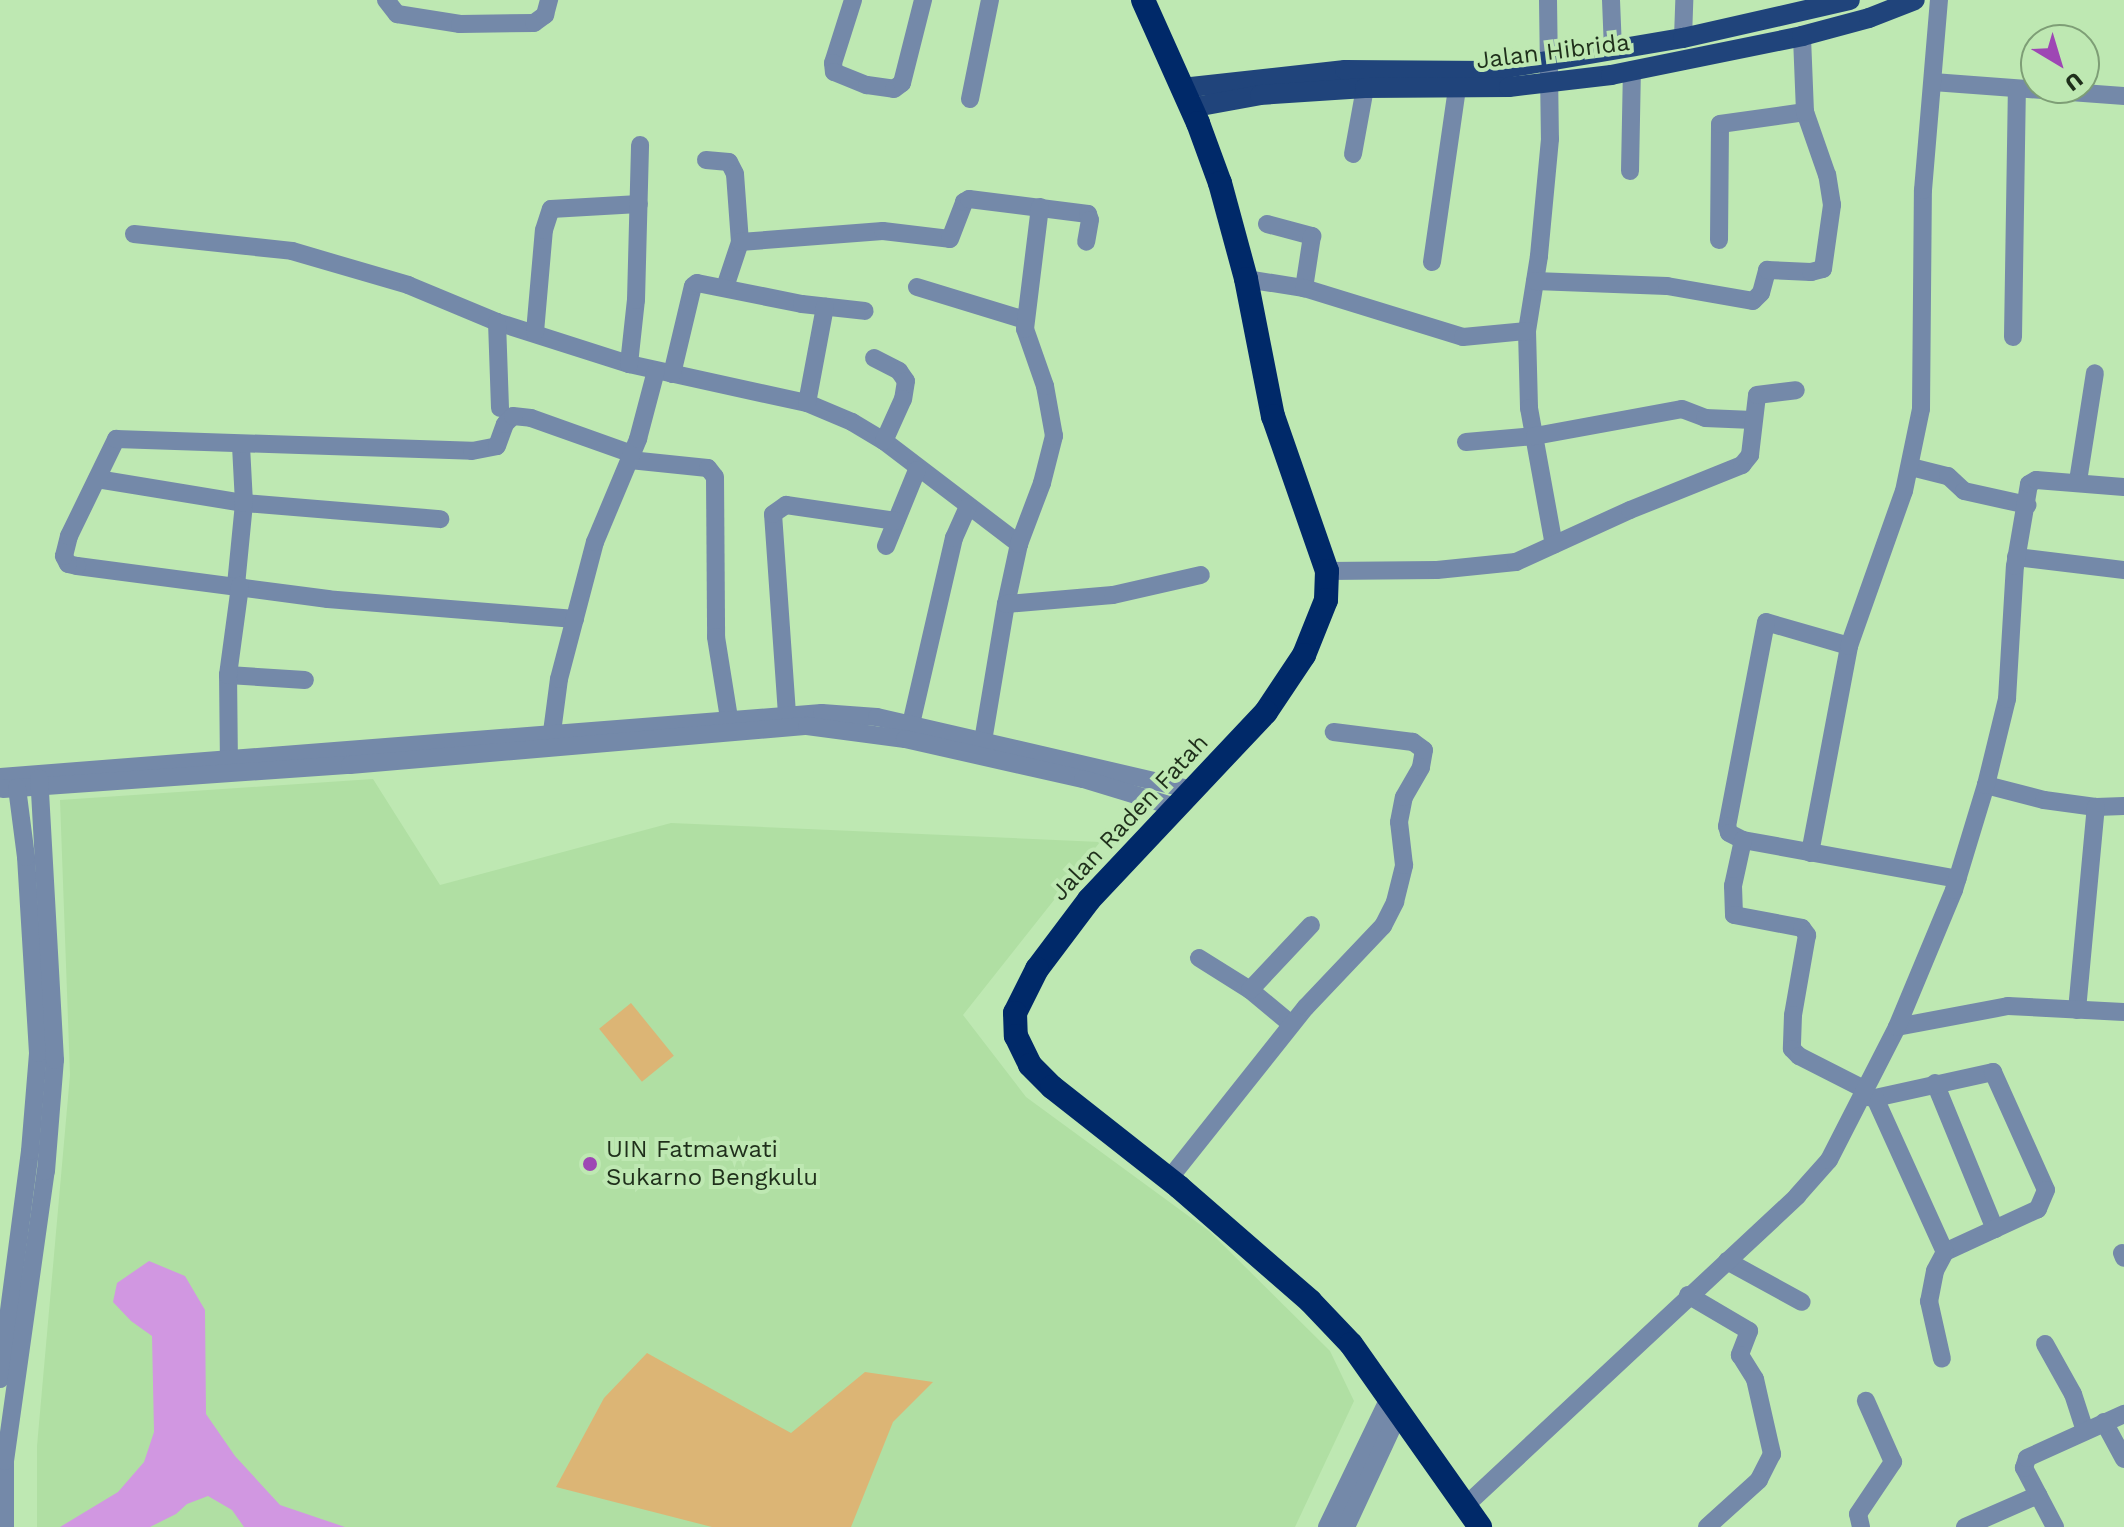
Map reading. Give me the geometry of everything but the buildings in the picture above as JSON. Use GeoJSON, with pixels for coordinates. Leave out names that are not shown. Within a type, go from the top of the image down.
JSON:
{"type":"FeatureCollection","features":[{"type":"Feature","properties":{"kind":"highway","name":"Jalan Raden Fatah"},"geometry":{"type":"LineString","coordinates":[[1143,0],[1220,183],[1246,279],[1273,416],[1327,571],[1326,600],[1290,679],[1229,754],[1069,925],[1028,982],[1015,1013],[1019,1048],[1042,1079],[1169,1179],[1310,1301],[1351,1344],[1393,1408],[1480,1527]]}},
{"type":"Feature","properties":{"kind":"main road"},"geometry":{"type":"LineString","coordinates":[[1186,98],[1345,70],[1489,71],[1683,38],[1772,9],[1850,0]]}},
{"type":"Feature","properties":{"kind":"main road","name":"Jalan Hibrida"},"geometry":{"type":"LineString","coordinates":[[1186,98],[1365,88],[1457,89],[1547,83],[1632,70],[1802,36],[1869,18],[1915,0]]}},
{"type":"Feature","properties":{"kind":"street"},"geometry":{"type":"LineString","coordinates":[[386,0],[397,14],[460,24],[534,23],[545,15],[549,0]]}},
{"type":"Feature","properties":{"kind":"street"},"geometry":{"type":"LineString","coordinates":[[853,0],[833,63],[834,72],[867,85],[894,89],[902,83],[923,0]]}},
{"type":"Feature","properties":{"kind":"street"},"geometry":{"type":"LineString","coordinates":[[970,99],[990,0]]}},
{"type":"Feature","properties":{"kind":"street"},"geometry":{"type":"LineString","coordinates":[[1548,0],[1550,139],[1527,331],[1529,408],[1554,545]]}},
{"type":"Feature","properties":{"kind":"street"},"geometry":{"type":"LineString","coordinates":[[1611,0],[1613,50]]}},
{"type":"Feature","properties":{"kind":"street"},"geometry":{"type":"LineString","coordinates":[[1683,38],[1684,0]]}},
{"type":"Feature","properties":{"kind":"street"},"geometry":{"type":"LineString","coordinates":[[1810,853],[1849,646],[1911,467],[1921,409],[1923,190],[1939,0]]}},
{"type":"Feature","properties":{"kind":"street"},"geometry":{"type":"LineString","coordinates":[[1535,281],[1667,286],[1753,301],[1761,293],[1767,270],[1822,270],[1826,263],[1832,205],[1827,175],[1805,112],[1802,36]]}},
{"type":"Feature","properties":{"kind":"street"},"geometry":{"type":"LineString","coordinates":[[1630,171],[1632,70]]}},
{"type":"Feature","properties":{"kind":"street"},"geometry":{"type":"LineString","coordinates":[[1933,82],[2124,96]]}},
{"type":"Feature","properties":{"kind":"street"},"geometry":{"type":"LineString","coordinates":[[1353,154],[1365,88]]}},
{"type":"Feature","properties":{"kind":"street"},"geometry":{"type":"LineString","coordinates":[[1432,262],[1457,89]]}},
{"type":"Feature","properties":{"kind":"street"},"geometry":{"type":"LineString","coordinates":[[2013,337],[2017,90]]}},
{"type":"Feature","properties":{"kind":"street"},"geometry":{"type":"LineString","coordinates":[[1719,240],[1720,124],[1805,112]]}},
{"type":"Feature","properties":{"kind":"street"},"geometry":{"type":"LineString","coordinates":[[629,364],[640,145]]}},
{"type":"Feature","properties":{"kind":"street"},"geometry":{"type":"LineString","coordinates":[[706,160],[725,161],[733,167],[740,242],[725,287]]}},
{"type":"Feature","properties":{"kind":"street"},"geometry":{"type":"LineString","coordinates":[[740,242],[883,231],[950,239],[967,199],[1088,214],[1090,220],[1086,242]]}},
{"type":"Feature","properties":{"kind":"street"},"geometry":{"type":"LineString","coordinates":[[535,332],[544,230],[551,209],[639,204]]}},
{"type":"Feature","properties":{"kind":"street"},"geometry":{"type":"LineString","coordinates":[[983,741],[1019,544],[1042,483],[1054,436],[1054,417],[1031,352],[1025,320],[1040,207]]}},
{"type":"Feature","properties":{"kind":"street"},"geometry":{"type":"LineString","coordinates":[[1267,224],[1312,236],[1304,288]]}},
{"type":"Feature","properties":{"kind":"street"},"geometry":{"type":"LineString","coordinates":[[134,234],[292,251],[408,285],[497,322],[629,364],[807,403],[852,422],[884,441],[917,470],[1019,544]]}},
{"type":"Feature","properties":{"kind":"street"},"geometry":{"type":"LineString","coordinates":[[1246,279],[1304,288],[1455,335],[1481,337],[1527,331]]}},
{"type":"Feature","properties":{"kind":"street"},"geometry":{"type":"LineString","coordinates":[[552,732],[559,679],[595,542],[664,373],[693,286],[701,282],[825,307],[865,311]]}},
{"type":"Feature","properties":{"kind":"street"},"geometry":{"type":"LineString","coordinates":[[917,287],[1025,320]]}},
{"type":"Feature","properties":{"kind":"street"},"geometry":{"type":"LineString","coordinates":[[807,403],[825,307]]}},
{"type":"Feature","properties":{"kind":"street"},"geometry":{"type":"LineString","coordinates":[[497,322],[500,408]]}},
{"type":"Feature","properties":{"kind":"street"},"geometry":{"type":"LineString","coordinates":[[874,358],[899,371],[906,381],[903,399],[884,441]]}},
{"type":"Feature","properties":{"kind":"street"},"geometry":{"type":"LineString","coordinates":[[2078,481],[2095,373]]}},
{"type":"Feature","properties":{"kind":"street"},"geometry":{"type":"LineString","coordinates":[[1327,571],[1498,567],[1742,465],[1750,455],[1759,394],[1796,390]]}},
{"type":"Feature","properties":{"kind":"street"},"geometry":{"type":"LineString","coordinates":[[1466,442],[1535,436],[1682,409],[1705,418],[1753,420]]}},
{"type":"Feature","properties":{"kind":"street"},"geometry":{"type":"LineString","coordinates":[[575,619],[482,609],[328,599],[68,564],[64,556],[69,536],[116,439],[241,446],[472,451],[497,446],[505,424],[513,416],[531,418],[631,457],[708,468],[715,477],[716,637],[729,718]]}},
{"type":"Feature","properties":{"kind":"street"},"geometry":{"type":"LineString","coordinates":[[229,766],[228,675],[244,503],[241,446]]}},
{"type":"Feature","properties":{"kind":"street"},"geometry":{"type":"LineString","coordinates":[[1911,467],[1948,476],[1964,491],[2027,505]]}},
{"type":"Feature","properties":{"kind":"street"},"geometry":{"type":"LineString","coordinates":[[886,546],[917,470]]}},
{"type":"Feature","properties":{"kind":"street"},"geometry":{"type":"LineString","coordinates":[[97,479],[244,503],[440,519]]}},
{"type":"Feature","properties":{"kind":"street"},"geometry":{"type":"LineString","coordinates":[[1464,1507],[1815,1178],[1829,1160],[1868,1095],[1897,1027],[1957,879],[1986,785],[2007,699],[2016,557],[2029,484],[2036,480],[2078,481],[2124,487]]}},
{"type":"Feature","properties":{"kind":"street"},"geometry":{"type":"LineString","coordinates":[[787,714],[773,514],[786,505],[896,521]]}},
{"type":"Feature","properties":{"kind":"street"},"geometry":{"type":"LineString","coordinates":[[905,728],[954,538],[968,507]]}},
{"type":"Feature","properties":{"kind":"street"},"geometry":{"type":"LineString","coordinates":[[2016,557],[2124,570]]}},
{"type":"Feature","properties":{"kind":"street"},"geometry":{"type":"LineString","coordinates":[[1006,604],[1113,595],[1201,575]]}},
{"type":"Feature","properties":{"kind":"street"},"geometry":{"type":"LineString","coordinates":[[1849,646],[1766,622],[1727,826],[1729,833],[1743,840],[1957,879]]}},
{"type":"Feature","properties":{"kind":"street"},"geometry":{"type":"LineString","coordinates":[[228,675],[305,680]]}},
{"type":"Feature","properties":{"kind":"street"},"geometry":{"type":"LineString","coordinates":[[348,757],[552,732],[590,738],[729,718],[787,714],[877,717],[905,728],[1083,779],[1184,799]]}},
{"type":"Feature","properties":{"kind":"street"},"geometry":{"type":"LineString","coordinates":[[0,777],[39,780],[590,738],[807,726],[905,728],[983,741],[1184,799]]}},
{"type":"Feature","properties":{"kind":"street"},"geometry":{"type":"LineString","coordinates":[[1169,1179],[1291,1024],[1383,926],[1402,883],[1399,822],[1404,797],[1425,756],[1421,745],[1334,732]]}},
{"type":"Feature","properties":{"kind":"street"},"geometry":{"type":"LineString","coordinates":[[5,1527],[5,1461],[46,1171],[55,1060],[35,871],[8,789],[39,780]]}},
{"type":"Feature","properties":{"kind":"street"},"geometry":{"type":"LineString","coordinates":[[0,1379],[32,1140],[38,1053],[35,871],[39,780]]}},
{"type":"Feature","properties":{"kind":"street"},"geometry":{"type":"LineString","coordinates":[[1986,785],[2044,800],[2096,807],[2124,806]]}},
{"type":"Feature","properties":{"kind":"street"},"geometry":{"type":"LineString","coordinates":[[2077,1010],[2096,807]]}},
{"type":"Feature","properties":{"kind":"street"},"geometry":{"type":"LineString","coordinates":[[1743,840],[1733,886],[1734,915],[1802,928],[1807,935],[1793,1015],[1792,1049],[1868,1095],[1945,1252]]}},
{"type":"Feature","properties":{"kind":"street"},"geometry":{"type":"LineString","coordinates":[[1250,990],[1311,925]]}},
{"type":"Feature","properties":{"kind":"street"},"geometry":{"type":"LineString","coordinates":[[1199,958],[1250,990],[1291,1024]]}},
{"type":"Feature","properties":{"kind":"street"},"geometry":{"type":"LineString","coordinates":[[1897,1027],[2008,1006],[2124,1012]]}},
{"type":"Feature","properties":{"kind":"street"},"geometry":{"type":"LineString","coordinates":[[1868,1095],[1993,1072],[2046,1190],[2042,1204],[1945,1252],[1935,1271],[1929,1301],[1942,1359]]}},
{"type":"Feature","properties":{"kind":"street"},"geometry":{"type":"LineString","coordinates":[[1935,1083],[1995,1229]]}},
{"type":"Feature","properties":{"kind":"street"},"geometry":{"type":"LineString","coordinates":[[1727,1261],[1802,1302]]}},
{"type":"Feature","properties":{"kind":"street"},"geometry":{"type":"LineString","coordinates":[[1688,1295],[1749,1331],[1740,1355],[1755,1379],[1772,1454],[1759,1480],[1707,1527]]}},
{"type":"Feature","properties":{"kind":"street"},"geometry":{"type":"LineString","coordinates":[[2045,1344],[2073,1394],[2085,1431]]}},
{"type":"Feature","properties":{"kind":"street"},"geometry":{"type":"LineString","coordinates":[[1861,1527],[1858,1514],[1893,1462],[1866,1401]]}},
{"type":"Feature","properties":{"kind":"street"},"geometry":{"type":"LineString","coordinates":[[1327,1527],[1358,1482],[1393,1408]]}},
{"type":"Feature","properties":{"kind":"street"},"geometry":{"type":"LineString","coordinates":[[2055,1527],[2024,1468],[2027,1458],[2124,1414]]}},
{"type":"Feature","properties":{"kind":"street"},"geometry":{"type":"LineString","coordinates":[[2104,1422],[2124,1459]]}},
{"type":"Feature","properties":{"kind":"street"},"geometry":{"type":"LineString","coordinates":[[1346,1527],[1358,1482]]}},
{"type":"Feature","properties":{"kind":"street"},"geometry":{"type":"LineString","coordinates":[[1965,1527],[2038,1495]]}},
{"type":"Feature","properties":{"kind":"shaded area","name":"UIN Fatmawati Sukarno Bengkulu"},"geometry":{"type":"Polygon","coordinates":[[[373,779],[440,885],[671,823],[1100,842],[963,1015],[1026,1097],[1209,1231],[1330,1351],[1354,1401],[1295,1527],[37,1527],[37,1446],[70,1075],[60,800],[373,779]]]}},
{"type":"Feature","properties":{"kind":"shaded area"},"geometry":{"type":"Polygon","coordinates":[[[631,1003],[674,1056],[642,1082],[599,1029],[631,1003]]]}},
{"type":"Feature","properties":{"kind":"shaded area"},"geometry":{"type":"Polygon","coordinates":[[[149,1261],[185,1276],[205,1310],[206,1414],[235,1456],[280,1505],[345,1527],[244,1527],[232,1510],[208,1496],[187,1504],[176,1514],[150,1527],[60,1527],[118,1492],[144,1462],[154,1432],[152,1336],[131,1321],[113,1302],[117,1283],[149,1261]]]}},
{"type":"Feature","properties":{"kind":"shaded area"},"geometry":{"type":"Polygon","coordinates":[[[647,1353],[791,1433],[865,1372],[933,1382],[893,1422],[851,1527],[712,1527],[556,1487],[604,1398],[647,1353]]]}},
{"type":"Feature","properties":{"kind":"place","name":"UIN Fatmawati Sukarno Bengkulu"},"geometry":{"type":"Point","coordinates":[590,1164]}}]}
